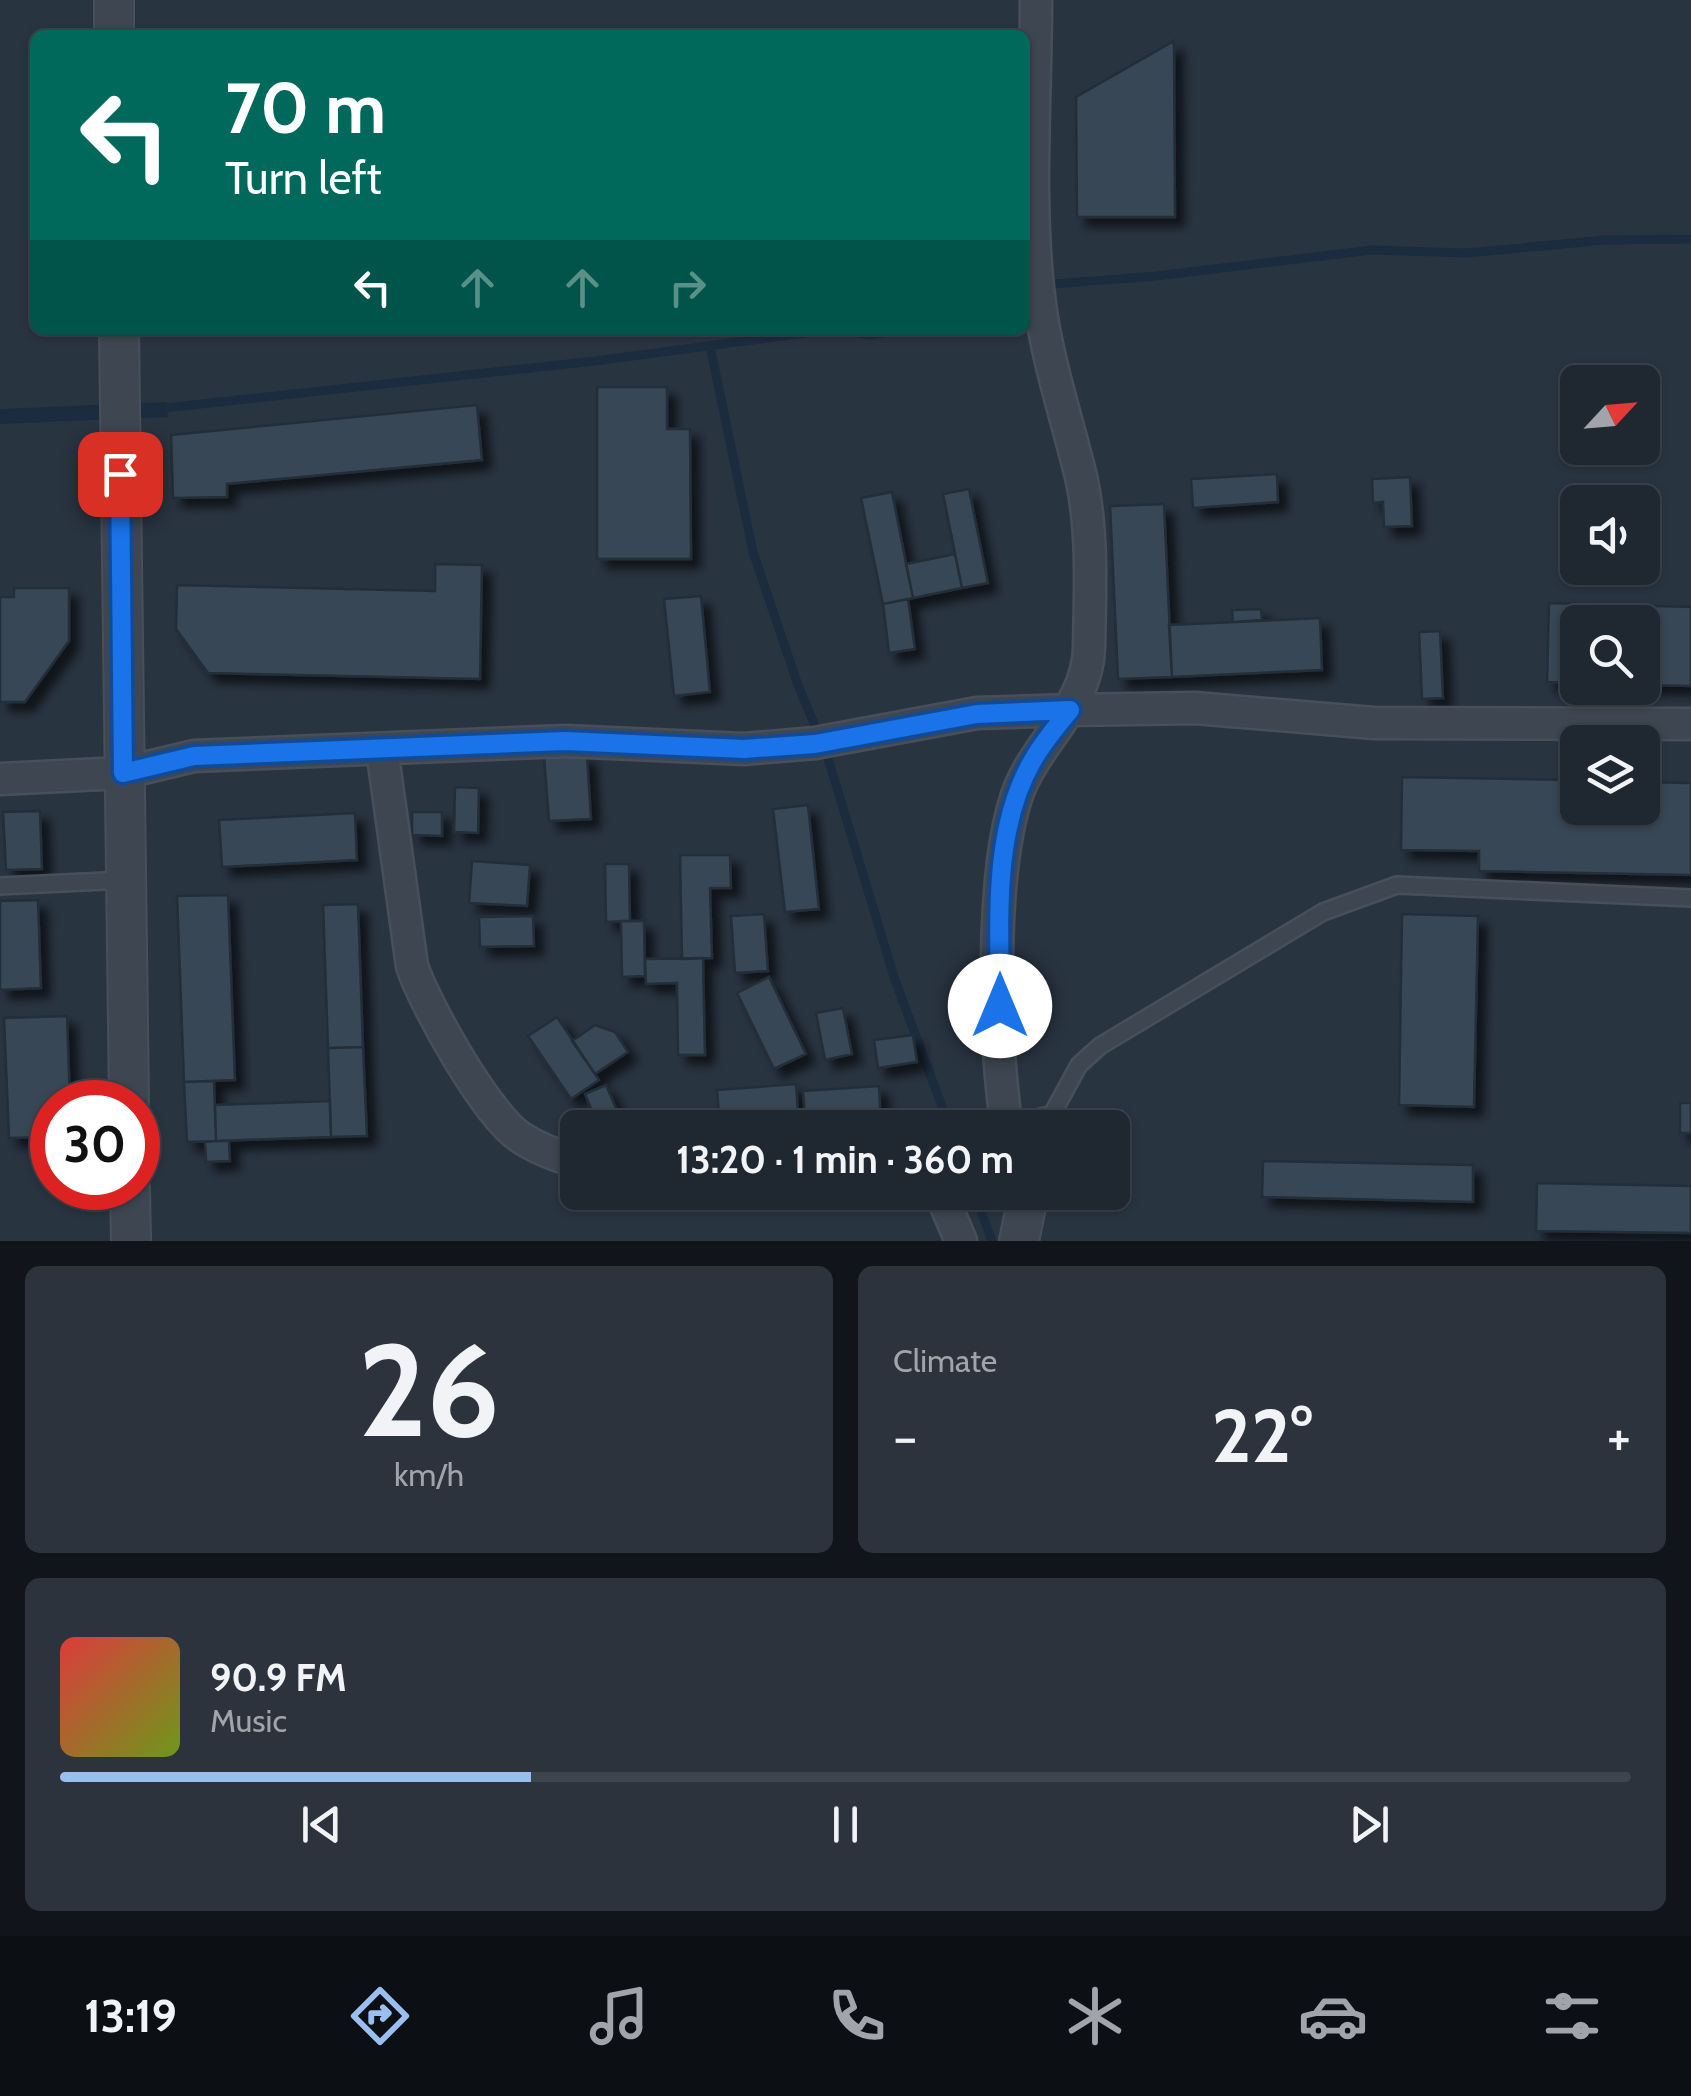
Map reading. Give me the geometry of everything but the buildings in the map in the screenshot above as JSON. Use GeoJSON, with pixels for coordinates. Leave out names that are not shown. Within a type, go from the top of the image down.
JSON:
{"type":"FeatureCollection","features":[{"type":"Feature","properties":{"kind":"street"},"geometry":{"type":"LineString","coordinates":[[114,0],[114,30]]}},
{"type":"Feature","properties":{"kind":"street"},"geometry":{"type":"LineString","coordinates":[[1006,1110],[1000,1006],[1000,873],[1016,798],[1031,762],[1070,710],[1084,682],[1089,653],[1087,519],[1040,304],[1036,0]]}},
{"type":"Feature","properties":{"kind":"street"},"geometry":{"type":"LineString","coordinates":[[119,335],[129,1080]]}},
{"type":"Feature","properties":{"kind":"street"},"geometry":{"type":"LineString","coordinates":[[0,779],[123,773],[194,756],[382,748],[565,741],[744,749],[824,741],[977,714],[1070,710],[1195,708],[1374,723],[1691,724]]}},
{"type":"Feature","properties":{"kind":"street"},"geometry":{"type":"LineString","coordinates":[[382,748],[412,966],[420,990],[489,1102],[517,1135],[560,1157]]}},
{"type":"Feature","properties":{"kind":"street"},"geometry":{"type":"LineString","coordinates":[[130,1210],[131,1241]]}},
{"type":"Feature","properties":{"kind":"street"},"geometry":{"type":"LineString","coordinates":[[948,1210],[961,1241]]}},
{"type":"Feature","properties":{"kind":"street"},"geometry":{"type":"LineString","coordinates":[[1020,1241],[1026,1210]]}},
{"type":"Feature","properties":{"kind":"lane"},"geometry":{"type":"LineString","coordinates":[[0,886],[126,880]]}},
{"type":"Feature","properties":{"kind":"lane"},"geometry":{"type":"LineString","coordinates":[[1054,1110],[1079,1065],[1100,1046],[1323,912],[1360,896],[1397,885],[1691,898]]}},
{"type":"Feature","properties":{"kind":"water"},"geometry":{"type":"Polygon","coordinates":[[[166,402],[168,417],[0,424],[0,409],[166,402]]]}},
{"type":"Feature","properties":{"kind":"waterway"},"geometry":{"type":"LineString","coordinates":[[1041,285],[1156,276],[1372,250],[1466,253],[1606,240],[1691,239]]}},
{"type":"Feature","properties":{"kind":"waterway"},"geometry":{"type":"LineString","coordinates":[[155,409],[595,361],[790,335]]}},
{"type":"Feature","properties":{"kind":"waterway"},"geometry":{"type":"LineString","coordinates":[[710,346],[753,552],[798,685],[827,755],[895,980],[943,1110]]}},
{"type":"Feature","properties":{"kind":"waterway"},"geometry":{"type":"LineString","coordinates":[[981,1210],[992,1241]]}},
{"type":"Feature","properties":{"kind":"route"},"geometry":{"type":"LineString","coordinates":[[120,474],[123,773],[194,756],[565,741],[625,747],[744,749],[815,744],[977,714],[1070,710],[1031,762],[1016,798],[1000,873],[1000,1006]]}}]}
